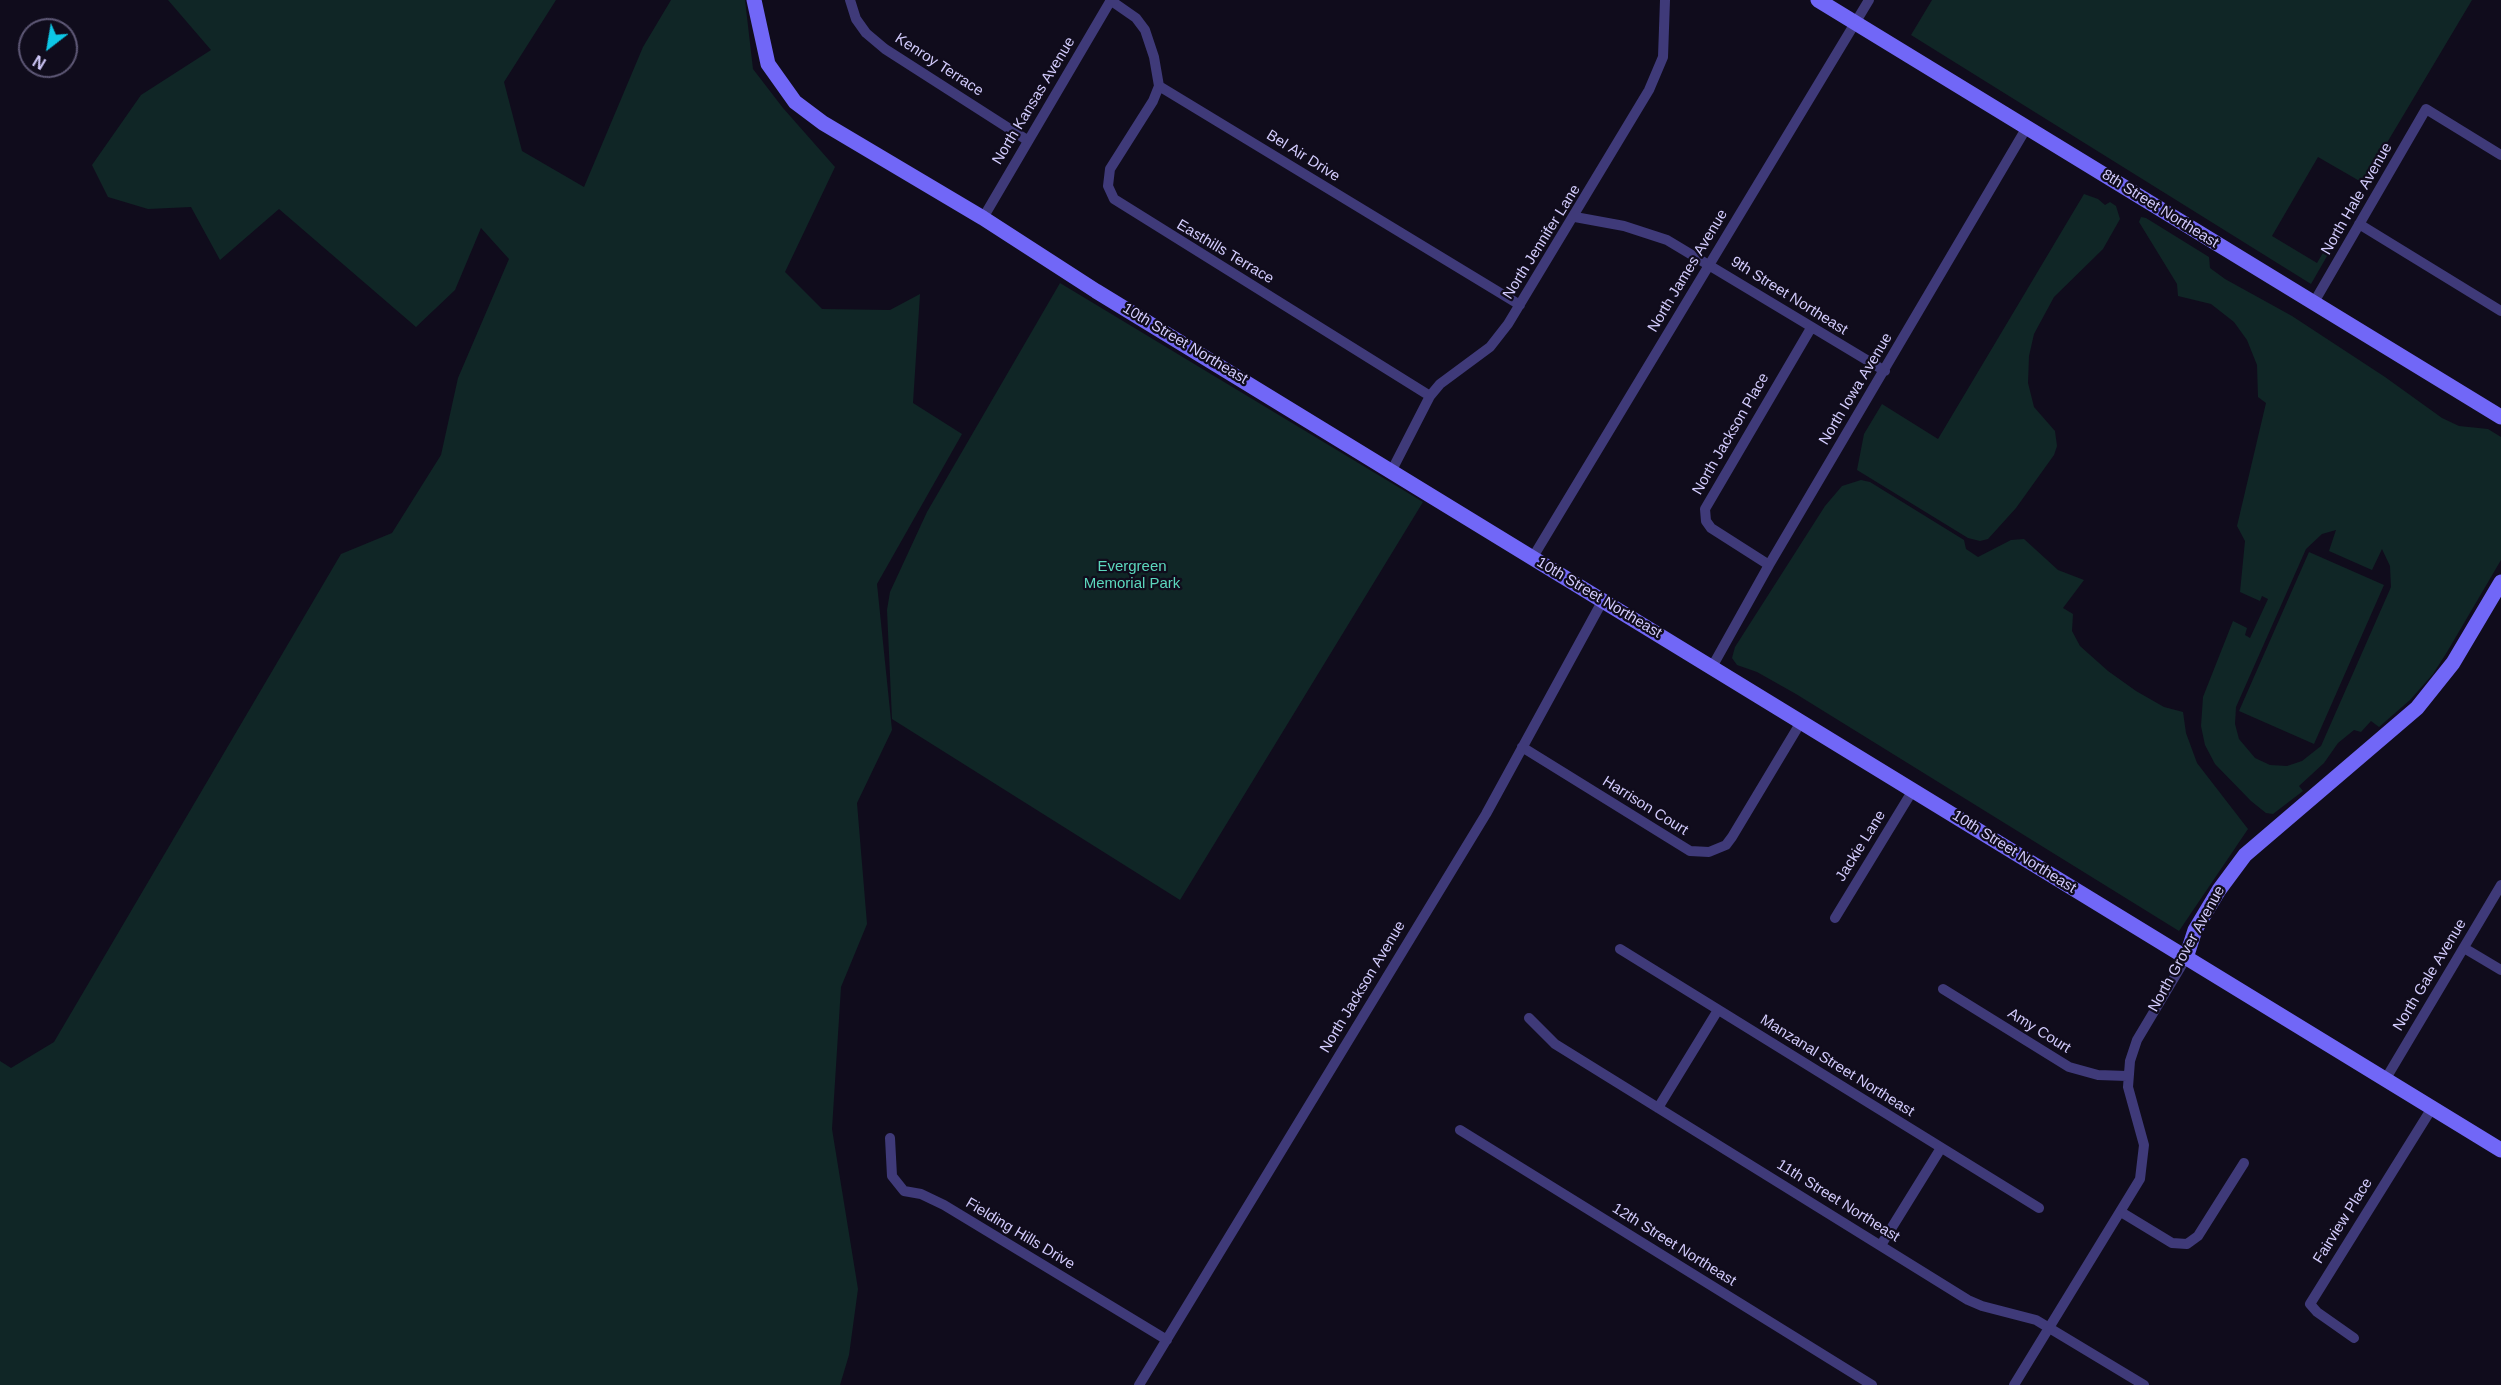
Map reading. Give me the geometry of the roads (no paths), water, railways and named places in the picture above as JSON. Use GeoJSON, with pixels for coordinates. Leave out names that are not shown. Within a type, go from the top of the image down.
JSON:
{"type":"FeatureCollection","features":[{"type":"Feature","properties":{"kind":"main road","name":"10th Street Northeast"},"geometry":{"type":"LineString","coordinates":[[754,0],[768,64],[795,102],[823,123],[983,218],[1096,291],[2501,1150]]}},
{"type":"Feature","properties":{"kind":"main road","name":"8th Street Northeast"},"geometry":{"type":"LineString","coordinates":[[1818,0],[2501,417]]}},
{"type":"Feature","properties":{"kind":"main road","name":"North Grover Avenue"},"geometry":{"type":"LineString","coordinates":[[2186,958],[2196,930],[2218,890],[2245,855],[2417,708],[2453,663],[2501,582]]}},
{"type":"Feature","properties":{"kind":"street","name":"Kenroy Terrace"},"geometry":{"type":"LineString","coordinates":[[850,0],[861,26],[885,49],[1027,140]]}},
{"type":"Feature","properties":{"kind":"street","name":"North Kansas Avenue"},"geometry":{"type":"LineString","coordinates":[[983,218],[1111,0]]}},
{"type":"Feature","properties":{"kind":"street"},"geometry":{"type":"LineString","coordinates":[[1111,0],[1136,18],[1145,30],[1154,57],[1159,86]]}},
{"type":"Feature","properties":{"kind":"street","name":"North Jennifer Lane"},"geometry":{"type":"LineString","coordinates":[[1392,470],[1431,396],[1440,384],[1495,342],[1575,217],[1657,73],[1665,40],[1665,0]]}},
{"type":"Feature","properties":{"kind":"street","name":"North James Avenue"},"geometry":{"type":"LineString","coordinates":[[1533,557],[1869,0]]}},
{"type":"Feature","properties":{"kind":"street","name":"Bel Air Drive"},"geometry":{"type":"LineString","coordinates":[[1159,86],[1520,305]]}},
{"type":"Feature","properties":{"kind":"street","name":"Easthills Terrace"},"geometry":{"type":"LineString","coordinates":[[1159,86],[1153,101],[1110,170],[1108,186],[1114,199],[1431,396]]}},
{"type":"Feature","properties":{"kind":"street","name":"North Hale Avenue"},"geometry":{"type":"LineString","coordinates":[[2313,303],[2426,109],[2501,155]]}},
{"type":"Feature","properties":{"kind":"street","name":"North Iowa Avenue"},"geometry":{"type":"LineString","coordinates":[[1712,667],[1769,565],[1885,371],[2026,127]]}},
{"type":"Feature","properties":{"kind":"street","name":"9th Street Northeast"},"geometry":{"type":"LineString","coordinates":[[1575,217],[1653,234],[1710,264],[1811,328],[1885,371]]}},
{"type":"Feature","properties":{"kind":"street"},"geometry":{"type":"LineString","coordinates":[[2359,224],[2501,311]]}},
{"type":"Feature","properties":{"kind":"street","name":"North Jackson Place"},"geometry":{"type":"LineString","coordinates":[[1769,565],[1711,528],[1705,509],[1710,496],[1811,328]]}},
{"type":"Feature","properties":{"kind":"street","name":"North Jackson Avenue"},"geometry":{"type":"LineString","coordinates":[[1139,1385],[1486,814],[1603,600]]}},
{"type":"Feature","properties":{"kind":"street","name":"Harrison Court"},"geometry":{"type":"LineString","coordinates":[[1522,747],[1690,851],[1709,852],[1726,844],[1732,837],[1801,722]]}},
{"type":"Feature","properties":{"kind":"street","name":"Jackie Lane"},"geometry":{"type":"LineString","coordinates":[[1835,918],[1913,790]]}},
{"type":"Feature","properties":{"kind":"street","name":"North Gale Avenue"},"geometry":{"type":"LineString","coordinates":[[2385,1080],[2501,885]]}},
{"type":"Feature","properties":{"kind":"street"},"geometry":{"type":"LineString","coordinates":[[2464,948],[2501,970]]}},
{"type":"Feature","properties":{"kind":"street","name":"Manzanal Street Northeast"},"geometry":{"type":"LineString","coordinates":[[1620,949],[2038,1208]]}},
{"type":"Feature","properties":{"kind":"street","name":"North Grover Avenue"},"geometry":{"type":"LineString","coordinates":[[2127,1076],[2137,1040],[2186,958]]}},
{"type":"Feature","properties":{"kind":"street","name":"Amy Court"},"geometry":{"type":"LineString","coordinates":[[1943,989],[2069,1067],[2098,1075],[2127,1076]]}},
{"type":"Feature","properties":{"kind":"street"},"geometry":{"type":"LineString","coordinates":[[1658,1108],[1718,1010]]}},
{"type":"Feature","properties":{"kind":"street","name":"11th Street Northeast"},"geometry":{"type":"LineString","coordinates":[[1529,1018],[1555,1044],[1968,1300],[1982,1306],[2022,1314],[2050,1327],[2144,1385]]}},
{"type":"Feature","properties":{"kind":"street"},"geometry":{"type":"LineString","coordinates":[[2014,1385],[2140,1179],[2145,1155],[2143,1134],[2127,1076]]}},
{"type":"Feature","properties":{"kind":"street","name":"Fairview Place"},"geometry":{"type":"LineString","coordinates":[[2354,1338],[2317,1312],[2310,1304],[2432,1108]]}},
{"type":"Feature","properties":{"kind":"street","name":"12th Street Northeast"},"geometry":{"type":"LineString","coordinates":[[1460,1130],[1872,1385]]}},
{"type":"Feature","properties":{"kind":"street","name":"Fielding Hills Drive"},"geometry":{"type":"LineString","coordinates":[[890,1138],[892,1176],[904,1191],[921,1194],[944,1205],[1167,1340]]}},
{"type":"Feature","properties":{"kind":"street"},"geometry":{"type":"LineString","coordinates":[[1881,1245],[1941,1148]]}},
{"type":"Feature","properties":{"kind":"street"},"geometry":{"type":"LineString","coordinates":[[2121,1212],[2172,1243],[2187,1244],[2198,1236],[2244,1162]]}},
{"type":"Feature","properties":{"kind":"park label","name":"Evergreen Memorial Park"},"geometry":{"type":"Point","coordinates":[1132,576]}}]}
